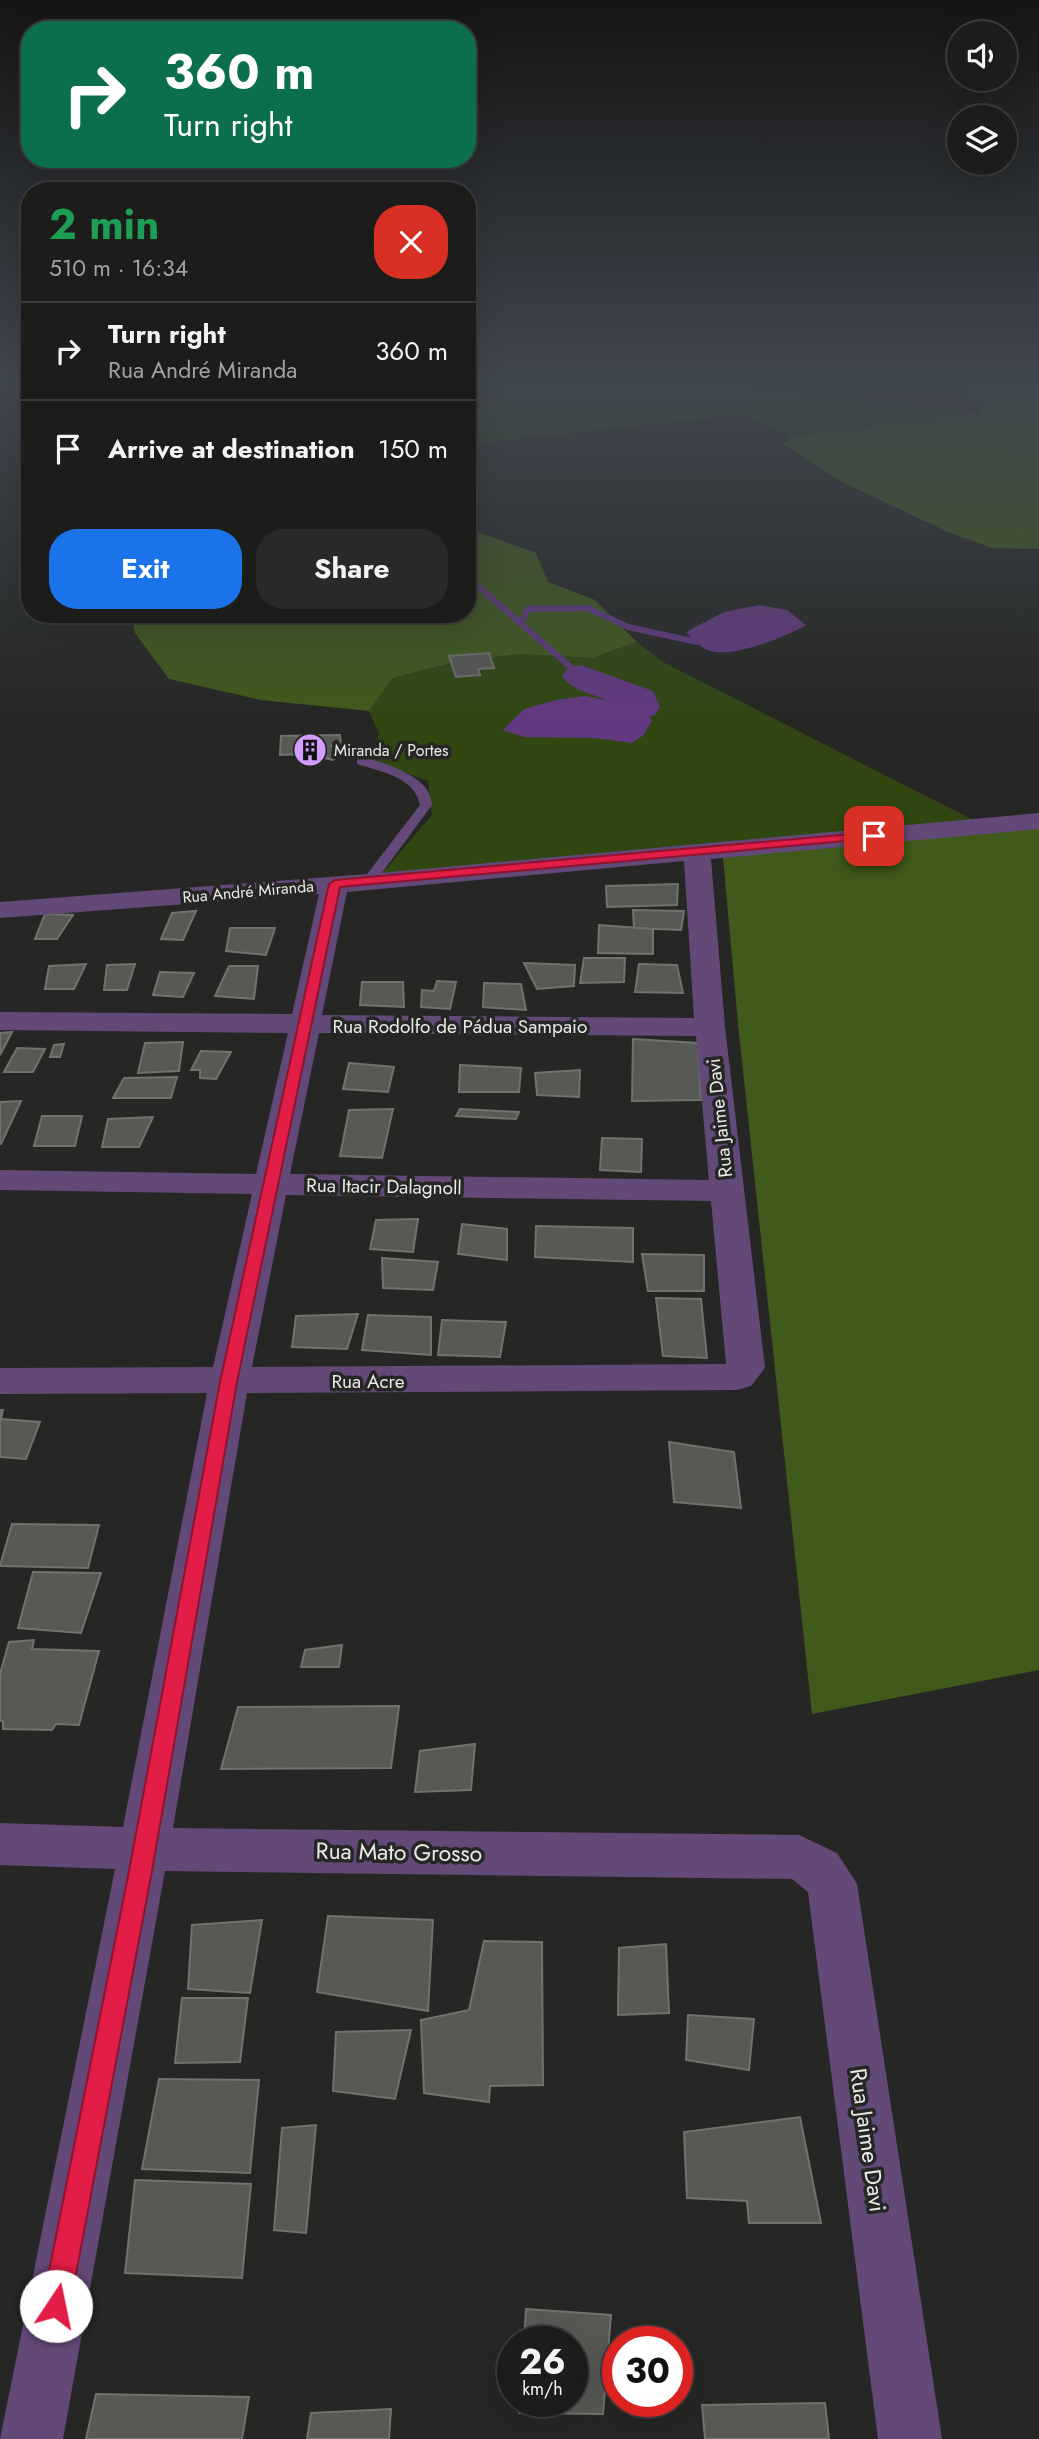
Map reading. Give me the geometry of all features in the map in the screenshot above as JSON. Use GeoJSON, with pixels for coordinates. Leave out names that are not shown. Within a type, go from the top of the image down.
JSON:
{"type":"FeatureCollection","features":[{"type":"Feature","properties":{"kind":"street","name":"Rua André Miranda"},"geometry":{"type":"LineString","coordinates":[[0,911],[351,883],[1039,821]]}},
{"type":"Feature","properties":{"kind":"street","name":"Rua Jaime Davi"},"geometry":{"type":"LineString","coordinates":[[697,853],[710,1027],[746,1368],[737,1377]]}},
{"type":"Feature","properties":{"kind":"street"},"geometry":{"type":"LineString","coordinates":[[30,2439],[144,1849],[229,1382],[306,1026],[351,883]]}},
{"type":"Feature","properties":{"kind":"street","name":"Rua Rodolfo de Pádua Sampaio"},"geometry":{"type":"LineString","coordinates":[[0,1021],[306,1026],[710,1027]]}},
{"type":"Feature","properties":{"kind":"street","name":"Rua Itacir Dalagnoll"},"geometry":{"type":"LineString","coordinates":[[0,1180],[726,1191]]}},
{"type":"Feature","properties":{"kind":"street","name":"Rua Acre"},"geometry":{"type":"LineString","coordinates":[[0,1381],[229,1382],[737,1377]]}},
{"type":"Feature","properties":{"kind":"street","name":"Rua Mato Grosso"},"geometry":{"type":"LineString","coordinates":[[0,1844],[144,1849],[799,1857]]}},
{"type":"Feature","properties":{"kind":"street","name":"Rua Jaime Davi"},"geometry":{"type":"LineString","coordinates":[[799,1857],[819,1868],[832,1884],[911,2439]]}},
{"type":"Feature","properties":{"kind":"lane"},"geometry":{"type":"LineString","coordinates":[[351,883],[426,805],[425,794],[417,783],[361,761]]}},
{"type":"Feature","properties":{"kind":"green space"},"geometry":{"type":"Polygon","coordinates":[[[863,492],[1039,492],[1039,549],[992,548],[946,531],[863,492]]]}},
{"type":"Feature","properties":{"kind":"green space"},"geometry":{"type":"Polygon","coordinates":[[[476,531],[536,553],[548,582],[595,600],[637,642],[592,658],[520,654],[451,663],[393,678],[369,711],[261,700],[169,679],[135,633],[133,623],[476,623],[476,531]]]}},
{"type":"Feature","properties":{"kind":"green space"},"geometry":{"type":"Polygon","coordinates":[[[637,642],[663,662],[975,821],[379,877],[432,815],[428,781],[371,760],[379,734],[369,711],[393,678],[451,663],[521,654],[592,658],[637,642]]]}},
{"type":"Feature","properties":{"kind":"green space"},"geometry":{"type":"Polygon","coordinates":[[[1039,815],[1039,1670],[812,1714],[738,1024],[722,846],[1039,815]]]}},
{"type":"Feature","properties":{"kind":"shaded area"},"geometry":{"type":"Polygon","coordinates":[[[759,605],[787,610],[806,625],[772,641],[729,652],[707,650],[686,632],[724,612],[759,605]]]}},
{"type":"Feature","properties":{"kind":"shaded area"},"geometry":{"type":"Polygon","coordinates":[[[586,696],[641,707],[652,720],[644,735],[632,743],[595,738],[524,737],[503,730],[524,709],[556,700],[586,696]]]}},
{"type":"Feature","properties":{"kind":"building"},"geometry":{"type":"Polygon","coordinates":[[[489,653],[494,668],[478,669],[480,675],[456,677],[449,656],[489,653]]]}},
{"type":"Feature","properties":{"kind":"building","name":"Miranda / Portes"},"geometry":{"type":"Polygon","coordinates":[[[340,735],[341,744],[332,746],[345,753],[333,760],[307,754],[280,755],[281,736],[340,735]]]}},
{"type":"Feature","properties":{"kind":"building"},"geometry":{"type":"Polygon","coordinates":[[[678,884],[677,905],[607,907],[606,886],[678,884]]]}},
{"type":"Feature","properties":{"kind":"building"},"geometry":{"type":"Polygon","coordinates":[[[633,910],[684,911],[681,930],[634,928],[633,910]]]}},
{"type":"Feature","properties":{"kind":"building"},"geometry":{"type":"Polygon","coordinates":[[[196,911],[183,940],[161,939],[172,913],[196,911]]]}},
{"type":"Feature","properties":{"kind":"building"},"geometry":{"type":"Polygon","coordinates":[[[45,914],[73,915],[57,939],[35,939],[45,914]]]}},
{"type":"Feature","properties":{"kind":"building"},"geometry":{"type":"Polygon","coordinates":[[[599,925],[653,929],[653,954],[598,953],[599,925]]]}},
{"type":"Feature","properties":{"kind":"building"},"geometry":{"type":"Polygon","coordinates":[[[230,928],[275,928],[266,955],[226,951],[230,928]]]}},
{"type":"Feature","properties":{"kind":"building"},"geometry":{"type":"Polygon","coordinates":[[[584,958],[625,958],[624,982],[580,983],[584,958]]]}},
{"type":"Feature","properties":{"kind":"building"},"geometry":{"type":"Polygon","coordinates":[[[524,963],[575,965],[574,986],[537,989],[524,963]]]}},
{"type":"Feature","properties":{"kind":"building"},"geometry":{"type":"Polygon","coordinates":[[[86,964],[74,989],[45,989],[49,966],[86,964]]]}},
{"type":"Feature","properties":{"kind":"building"},"geometry":{"type":"Polygon","coordinates":[[[135,964],[127,990],[104,990],[107,965],[135,964]]]}},
{"type":"Feature","properties":{"kind":"building"},"geometry":{"type":"Polygon","coordinates":[[[639,964],[677,965],[683,993],[635,992],[639,964]]]}},
{"type":"Feature","properties":{"kind":"building"},"geometry":{"type":"Polygon","coordinates":[[[229,966],[258,966],[254,999],[215,996],[229,966]]]}},
{"type":"Feature","properties":{"kind":"building"},"geometry":{"type":"Polygon","coordinates":[[[160,972],[194,973],[183,997],[153,995],[160,972]]]}},
{"type":"Feature","properties":{"kind":"building"},"geometry":{"type":"Polygon","coordinates":[[[437,981],[456,982],[450,1009],[421,1007],[422,990],[434,991],[437,981]]]}},
{"type":"Feature","properties":{"kind":"building"},"geometry":{"type":"Polygon","coordinates":[[[362,982],[403,982],[404,1007],[360,1005],[362,982]]]}},
{"type":"Feature","properties":{"kind":"building"},"geometry":{"type":"Polygon","coordinates":[[[484,983],[521,984],[526,1010],[483,1007],[484,983]]]}},
{"type":"Feature","properties":{"kind":"building"},"geometry":{"type":"Polygon","coordinates":[[[12,1032],[0,1055],[0,1033],[12,1032]]]}},
{"type":"Feature","properties":{"kind":"building"},"geometry":{"type":"Polygon","coordinates":[[[633,1039],[698,1043],[701,1100],[632,1101],[633,1039]]]}},
{"type":"Feature","properties":{"kind":"building"},"geometry":{"type":"Polygon","coordinates":[[[183,1042],[179,1071],[138,1073],[145,1043],[183,1042]]]}},
{"type":"Feature","properties":{"kind":"building"},"geometry":{"type":"Polygon","coordinates":[[[64,1044],[60,1057],[50,1057],[54,1045],[64,1044]]]}},
{"type":"Feature","properties":{"kind":"building"},"geometry":{"type":"Polygon","coordinates":[[[17,1048],[45,1049],[33,1072],[4,1072],[17,1048]]]}},
{"type":"Feature","properties":{"kind":"building"},"geometry":{"type":"Polygon","coordinates":[[[201,1051],[231,1052],[216,1079],[200,1078],[200,1070],[191,1070],[201,1051]]]}},
{"type":"Feature","properties":{"kind":"building"},"geometry":{"type":"Polygon","coordinates":[[[349,1063],[394,1067],[388,1092],[343,1089],[349,1063]]]}},
{"type":"Feature","properties":{"kind":"building"},"geometry":{"type":"Polygon","coordinates":[[[460,1065],[521,1068],[519,1092],[459,1092],[460,1065]]]}},
{"type":"Feature","properties":{"kind":"building"},"geometry":{"type":"Polygon","coordinates":[[[580,1070],[579,1097],[537,1095],[535,1073],[580,1070]]]}},
{"type":"Feature","properties":{"kind":"building"},"geometry":{"type":"Polygon","coordinates":[[[177,1077],[171,1098],[113,1098],[124,1078],[177,1077]]]}},
{"type":"Feature","properties":{"kind":"building"},"geometry":{"type":"Polygon","coordinates":[[[21,1101],[1,1144],[0,1144],[0,1102],[21,1101]]]}},
{"type":"Feature","properties":{"kind":"building"},"geometry":{"type":"Polygon","coordinates":[[[393,1109],[382,1158],[340,1156],[349,1110],[393,1109]]]}},
{"type":"Feature","properties":{"kind":"building"},"geometry":{"type":"Polygon","coordinates":[[[460,1109],[519,1112],[516,1119],[456,1116],[460,1109]]]}},
{"type":"Feature","properties":{"kind":"building"},"geometry":{"type":"Polygon","coordinates":[[[42,1116],[82,1116],[75,1146],[34,1146],[42,1116]]]}},
{"type":"Feature","properties":{"kind":"building"},"geometry":{"type":"Polygon","coordinates":[[[153,1117],[139,1147],[102,1147],[108,1119],[153,1117]]]}},
{"type":"Feature","properties":{"kind":"building"},"geometry":{"type":"Polygon","coordinates":[[[602,1138],[642,1139],[641,1172],[600,1170],[602,1138]]]}},
{"type":"Feature","properties":{"kind":"building"},"geometry":{"type":"Polygon","coordinates":[[[418,1219],[413,1252],[370,1249],[376,1220],[418,1219]]]}},
{"type":"Feature","properties":{"kind":"building"},"geometry":{"type":"Polygon","coordinates":[[[462,1224],[507,1229],[507,1260],[458,1254],[462,1224]]]}},
{"type":"Feature","properties":{"kind":"building"},"geometry":{"type":"Polygon","coordinates":[[[536,1226],[633,1228],[633,1262],[535,1257],[536,1226]]]}},
{"type":"Feature","properties":{"kind":"building"},"geometry":{"type":"Polygon","coordinates":[[[642,1254],[704,1255],[704,1291],[648,1291],[642,1254]]]}},
{"type":"Feature","properties":{"kind":"building"},"geometry":{"type":"Polygon","coordinates":[[[382,1258],[438,1262],[433,1290],[383,1288],[382,1258]]]}},
{"type":"Feature","properties":{"kind":"building"},"geometry":{"type":"Polygon","coordinates":[[[656,1298],[701,1299],[707,1358],[663,1356],[656,1298]]]}},
{"type":"Feature","properties":{"kind":"building"},"geometry":{"type":"Polygon","coordinates":[[[358,1314],[347,1349],[292,1347],[296,1316],[358,1314]]]}},
{"type":"Feature","properties":{"kind":"building"},"geometry":{"type":"Polygon","coordinates":[[[368,1315],[431,1317],[431,1355],[362,1350],[368,1315]]]}},
{"type":"Feature","properties":{"kind":"building"},"geometry":{"type":"Polygon","coordinates":[[[442,1320],[506,1322],[500,1357],[438,1355],[442,1320]]]}},
{"type":"Feature","properties":{"kind":"building"},"geometry":{"type":"Polygon","coordinates":[[[0,1410],[3,1410],[1,1419],[40,1422],[26,1459],[0,1457],[0,1410]]]}},
{"type":"Feature","properties":{"kind":"building"},"geometry":{"type":"Polygon","coordinates":[[[669,1442],[734,1452],[741,1508],[674,1502],[669,1442]]]}},
{"type":"Feature","properties":{"kind":"building"},"geometry":{"type":"Polygon","coordinates":[[[12,1524],[99,1525],[88,1568],[0,1566],[12,1524]]]}},
{"type":"Feature","properties":{"kind":"building"},"geometry":{"type":"Polygon","coordinates":[[[33,1572],[101,1573],[81,1633],[18,1628],[33,1572]]]}},
{"type":"Feature","properties":{"kind":"building"},"geometry":{"type":"Polygon","coordinates":[[[34,1640],[32,1649],[99,1651],[79,1725],[56,1724],[52,1730],[3,1729],[3,1721],[0,1721],[0,1674],[9,1642],[34,1640]]]}},
{"type":"Feature","properties":{"kind":"building"},"geometry":{"type":"Polygon","coordinates":[[[342,1645],[339,1667],[301,1667],[305,1650],[342,1645]]]}},
{"type":"Feature","properties":{"kind":"building"},"geometry":{"type":"Polygon","coordinates":[[[399,1706],[391,1768],[221,1769],[238,1707],[399,1706]]]}},
{"type":"Feature","properties":{"kind":"building"},"geometry":{"type":"Polygon","coordinates":[[[475,1744],[471,1790],[415,1792],[420,1751],[475,1744]]]}},
{"type":"Feature","properties":{"kind":"building"},"geometry":{"type":"Polygon","coordinates":[[[328,1916],[433,1920],[428,2011],[317,1992],[328,1916]]]}},
{"type":"Feature","properties":{"kind":"building"},"geometry":{"type":"Polygon","coordinates":[[[262,1920],[250,1993],[188,1989],[192,1925],[262,1920]]]}},
{"type":"Feature","properties":{"kind":"building"},"geometry":{"type":"Polygon","coordinates":[[[484,1941],[542,1942],[543,2085],[490,2086],[489,2102],[424,2093],[421,2020],[469,2010],[484,1941]]]}},
{"type":"Feature","properties":{"kind":"building"},"geometry":{"type":"Polygon","coordinates":[[[666,1944],[669,2013],[618,2015],[619,1948],[666,1944]]]}},
{"type":"Feature","properties":{"kind":"building"},"geometry":{"type":"Polygon","coordinates":[[[182,1998],[248,1998],[240,2062],[175,2063],[182,1998]]]}},
{"type":"Feature","properties":{"kind":"building"},"geometry":{"type":"Polygon","coordinates":[[[688,2015],[754,2019],[749,2070],[686,2060],[688,2015]]]}},
{"type":"Feature","properties":{"kind":"building"},"geometry":{"type":"Polygon","coordinates":[[[411,2030],[395,2099],[333,2091],[336,2032],[411,2030]]]}},
{"type":"Feature","properties":{"kind":"building"},"geometry":{"type":"Polygon","coordinates":[[[159,2079],[259,2080],[250,2173],[142,2169],[159,2079]]]}},
{"type":"Feature","properties":{"kind":"building"},"geometry":{"type":"Polygon","coordinates":[[[800,2117],[821,2223],[749,2223],[747,2201],[687,2198],[684,2132],[800,2117]]]}},
{"type":"Feature","properties":{"kind":"building"},"geometry":{"type":"Polygon","coordinates":[[[316,2125],[306,2233],[274,2230],[282,2128],[316,2125]]]}},
{"type":"Feature","properties":{"kind":"building"},"geometry":{"type":"Polygon","coordinates":[[[135,2180],[251,2184],[242,2278],[125,2273],[135,2180]]]}},
{"type":"Feature","properties":{"kind":"building"},"geometry":{"type":"Polygon","coordinates":[[[526,2309],[611,2315],[610,2326],[602,2326],[602,2414],[588,2414],[588,2326],[525,2326],[526,2309]]]}},
{"type":"Feature","properties":{"kind":"building"},"geometry":{"type":"Polygon","coordinates":[[[96,2394],[249,2397],[242,2439],[86,2439],[96,2394]]]}},
{"type":"Feature","properties":{"kind":"building"},"geometry":{"type":"Polygon","coordinates":[[[825,2403],[829,2439],[705,2439],[702,2405],[825,2403]]]}},
{"type":"Feature","properties":{"kind":"building"},"geometry":{"type":"Polygon","coordinates":[[[391,2409],[389,2439],[307,2439],[311,2413],[391,2409]]]}},
{"type":"Feature","properties":{"kind":"waterway"},"geometry":{"type":"LineString","coordinates":[[478,586],[581,676]]}},
{"type":"Feature","properties":{"kind":"waterway"},"geometry":{"type":"LineString","coordinates":[[521,623],[528,609],[588,608],[628,627],[697,642]]}},
{"type":"Feature","properties":{"kind":"waterway"},"geometry":{"type":"LineString","coordinates":[[581,676],[639,699],[641,707]]}},
{"type":"Feature","properties":{"kind":"place","name":"Miranda / Portes"},"geometry":{"type":"Point","coordinates":[310,750]}},
{"type":"Feature","properties":{"kind":"route"},"geometry":{"type":"LineString","coordinates":[[56,2306],[140,1871],[229,1382],[335,884],[874,836]]}}]}
